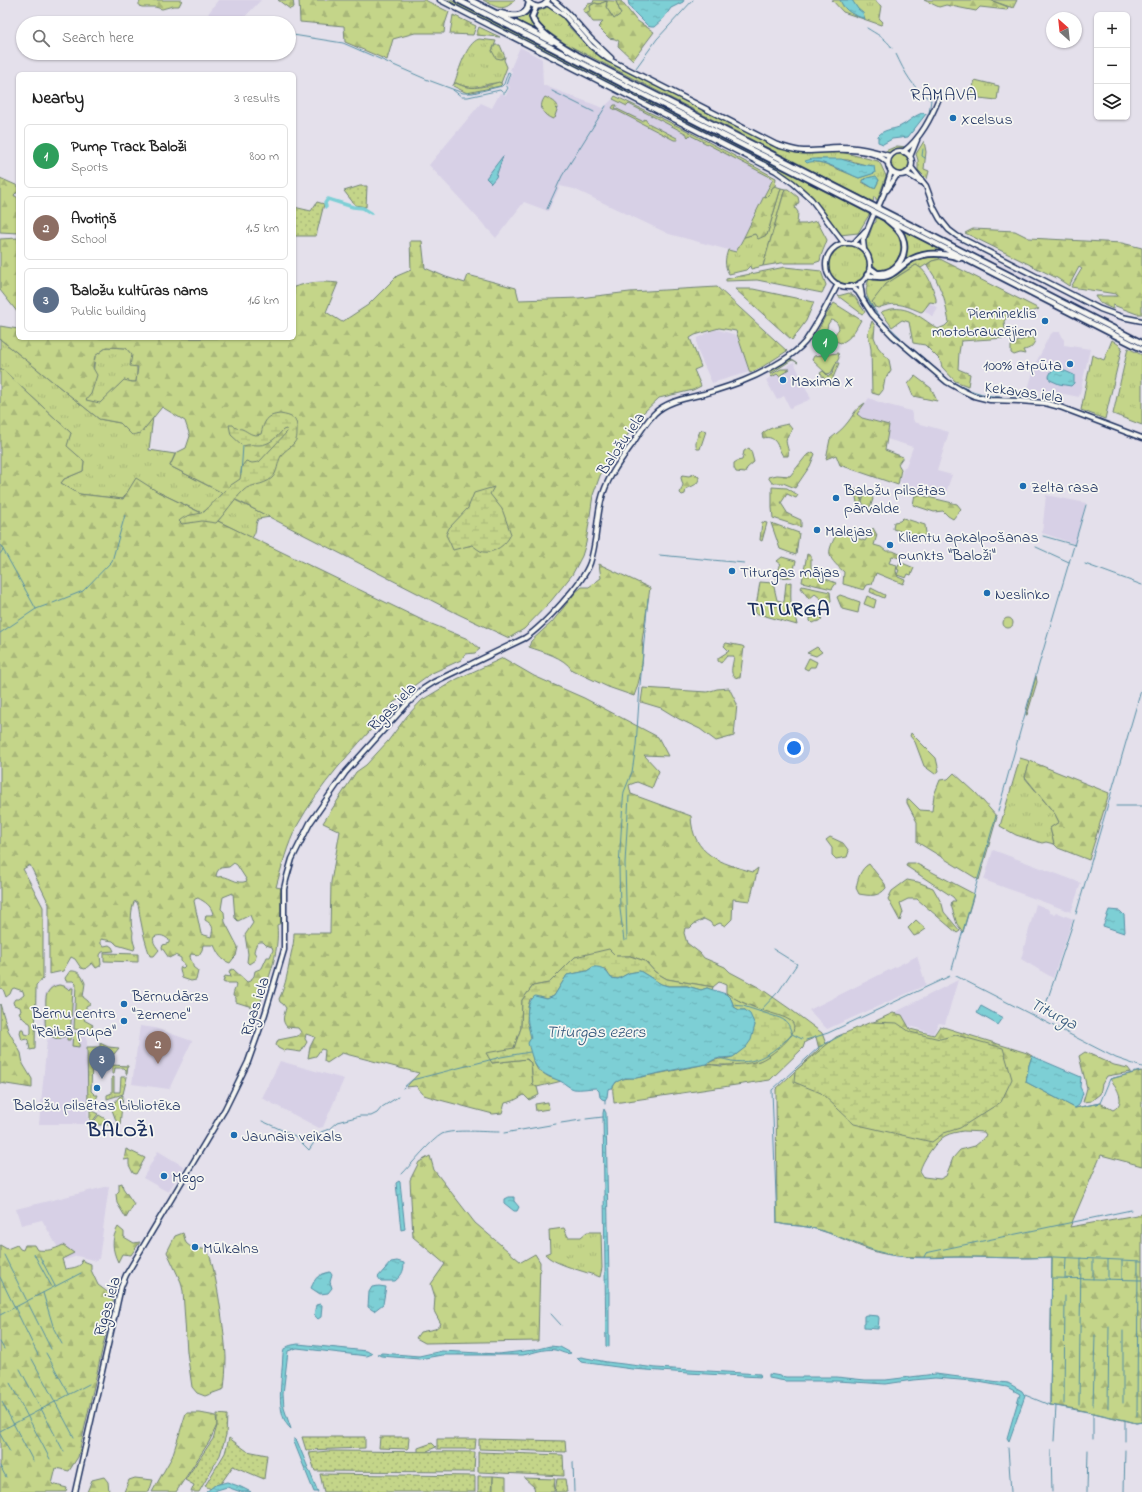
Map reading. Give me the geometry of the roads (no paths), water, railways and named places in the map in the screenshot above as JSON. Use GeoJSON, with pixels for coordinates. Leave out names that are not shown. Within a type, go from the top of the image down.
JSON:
{"type":"FeatureCollection","features":[{"type":"Feature","properties":{"kind":"highway"},"geometry":{"type":"LineString","coordinates":[[458,0],[1142,349]]}},
{"type":"Feature","properties":{"kind":"highway"},"geometry":{"type":"LineString","coordinates":[[470,0],[1142,343]]}},
{"type":"Feature","properties":{"kind":"highway"},"geometry":{"type":"LineString","coordinates":[[489,10],[507,16],[518,16],[528,8],[528,2]]}},
{"type":"Feature","properties":{"kind":"highway"},"geometry":{"type":"LineString","coordinates":[[536,7],[532,17],[535,24],[566,49]]}},
{"type":"Feature","properties":{"kind":"highway"},"geometry":{"type":"LineString","coordinates":[[870,268],[877,273],[884,273],[899,264],[904,253],[905,244],[903,237],[897,228],[885,217]]}},
{"type":"Feature","properties":{"kind":"highway"},"geometry":{"type":"LineString","coordinates":[[868,275],[876,277],[888,276],[895,273],[912,259],[931,254],[949,254],[966,259]]}},
{"type":"Feature","properties":{"kind":"main road"},"geometry":{"type":"LineString","coordinates":[[440,0],[776,171],[801,190],[817,206],[844,243]]}},
{"type":"Feature","properties":{"kind":"main road"},"geometry":{"type":"LineString","coordinates":[[553,0],[567,12],[615,63]]}},
{"type":"Feature","properties":{"kind":"main road"},"geometry":{"type":"LineString","coordinates":[[528,2],[536,7],[542,6],[548,2],[564,14],[595,49],[615,63],[777,145],[799,150],[847,150],[865,153],[880,157],[888,163],[892,172],[897,175]]}},
{"type":"Feature","properties":{"kind":"main road"},"geometry":{"type":"LineString","coordinates":[[903,152],[918,137],[929,121],[939,98]]}},
{"type":"Feature","properties":{"kind":"main road"},"geometry":{"type":"LineString","coordinates":[[910,157],[918,137]]}},
{"type":"Feature","properties":{"kind":"main road"},"geometry":{"type":"LineString","coordinates":[[816,150],[837,146],[851,147],[867,149],[890,156]]}},
{"type":"Feature","properties":{"kind":"main road"},"geometry":{"type":"LineString","coordinates":[[885,191],[897,175],[906,173],[911,167],[912,161],[910,157],[903,152],[896,152],[890,156],[888,163]]}},
{"type":"Feature","properties":{"kind":"main road"},"geometry":{"type":"LineString","coordinates":[[911,167],[929,192],[937,214],[949,230],[957,236],[1100,309],[1122,317],[1142,321]]}},
{"type":"Feature","properties":{"kind":"main road"},"geometry":{"type":"LineString","coordinates":[[879,204],[892,172]]}},
{"type":"Feature","properties":{"kind":"main road"},"geometry":{"type":"LineString","coordinates":[[906,173],[923,183]]}},
{"type":"Feature","properties":{"kind":"main road"},"geometry":{"type":"LineString","coordinates":[[864,250],[863,240],[873,216]]}},
{"type":"Feature","properties":{"kind":"main road"},"geometry":{"type":"LineString","coordinates":[[832,228],[836,238],[836,246]]}},
{"type":"Feature","properties":{"kind":"main road"},"geometry":{"type":"LineString","coordinates":[[854,243],[867,229]]}},
{"type":"Feature","properties":{"kind":"main road"},"geometry":{"type":"LineString","coordinates":[[844,243],[854,243],[864,250],[870,259],[870,268],[868,275],[860,283],[851,286],[838,284],[828,274],[826,263],[830,253],[836,246],[844,243]]}},
{"type":"Feature","properties":{"kind":"main road"},"geometry":{"type":"LineString","coordinates":[[860,283],[862,297]]}},
{"type":"Feature","properties":{"kind":"main road","name":"Baložu iela"},"geometry":{"type":"LineString","coordinates":[[554,611],[581,579],[588,568],[593,551],[604,489],[620,462],[655,413],[672,404],[753,378],[784,359],[804,342],[838,284]]}},
{"type":"Feature","properties":{"kind":"main road"},"geometry":{"type":"LineString","coordinates":[[851,286],[862,297]]}},
{"type":"Feature","properties":{"kind":"main road","name":"Ķekavas iela"},"geometry":{"type":"LineString","coordinates":[[862,297],[872,314],[893,336],[947,382],[963,392],[990,400],[1045,403],[1060,406],[1142,438]]}},
{"type":"Feature","properties":{"kind":"main road","name":"Rīgas iela"},"geometry":{"type":"LineString","coordinates":[[75,1492],[121,1287],[129,1270],[225,1109],[248,1062],[265,1014],[284,950],[284,889],[292,859],[304,833],[345,773],[414,698],[434,682],[525,638],[538,628],[554,611]]}},
{"type":"Feature","properties":{"kind":"water"},"geometry":{"type":"Polygon","coordinates":[[[628,0],[684,0],[671,8],[663,19],[654,27],[651,27],[648,26],[634,12],[629,5],[628,0]]]}},
{"type":"Feature","properties":{"kind":"water"},"geometry":{"type":"Polygon","coordinates":[[[840,0],[852,0],[858,9],[863,13],[865,19],[847,10],[840,0]]]}},
{"type":"Feature","properties":{"kind":"water"},"geometry":{"type":"Polygon","coordinates":[[[922,113],[926,114],[908,137],[892,139],[883,144],[878,142],[878,136],[883,132],[899,127],[922,113]]]}},
{"type":"Feature","properties":{"kind":"water"},"geometry":{"type":"Polygon","coordinates":[[[503,156],[496,177],[491,183],[486,178],[503,156]]]}},
{"type":"Feature","properties":{"kind":"water"},"geometry":{"type":"Polygon","coordinates":[[[812,159],[841,159],[854,163],[874,166],[875,173],[859,178],[826,164],[819,162],[807,163],[805,161],[812,159]]]}},
{"type":"Feature","properties":{"kind":"water"},"geometry":{"type":"Polygon","coordinates":[[[876,176],[879,180],[875,188],[862,181],[867,178],[876,176]]]}},
{"type":"Feature","properties":{"kind":"water"},"geometry":{"type":"Polygon","coordinates":[[[1052,370],[1065,371],[1074,375],[1074,383],[1071,386],[1059,384],[1050,380],[1049,376],[1052,370]]]}},
{"type":"Feature","properties":{"kind":"water"},"geometry":{"type":"Polygon","coordinates":[[[1109,910],[1120,911],[1124,915],[1124,933],[1103,926],[1109,910]]]}},
{"type":"Feature","properties":{"kind":"water","name":"Titurgas ezers"},"geometry":{"type":"Polygon","coordinates":[[[593,967],[602,968],[611,978],[618,979],[629,973],[640,971],[661,984],[668,986],[687,986],[701,990],[707,988],[726,994],[731,999],[734,1007],[739,1010],[745,1010],[750,1014],[755,1025],[751,1040],[746,1047],[733,1057],[720,1058],[707,1064],[636,1078],[625,1078],[616,1082],[612,1088],[608,1089],[605,1100],[600,1097],[599,1091],[596,1088],[574,1089],[545,1074],[537,1068],[532,1058],[528,1043],[531,1038],[527,1016],[531,1000],[535,996],[547,999],[554,996],[567,975],[587,971],[593,967]]]}},
{"type":"Feature","properties":{"kind":"water"},"geometry":{"type":"Polygon","coordinates":[[[981,1006],[1003,1018],[998,1025],[977,1013],[981,1006]]]}},
{"type":"Feature","properties":{"kind":"water"},"geometry":{"type":"Polygon","coordinates":[[[1032,1056],[1081,1077],[1080,1087],[1083,1093],[1079,1105],[1075,1108],[1026,1082],[1032,1056]]]}},
{"type":"Feature","properties":{"kind":"water"},"geometry":{"type":"Polygon","coordinates":[[[604,1109],[606,1113],[609,1347],[606,1346],[604,1109]]]}},
{"type":"Feature","properties":{"kind":"water"},"geometry":{"type":"Polygon","coordinates":[[[399,1181],[405,1229],[401,1230],[396,1183],[399,1181]]]}},
{"type":"Feature","properties":{"kind":"water"},"geometry":{"type":"Polygon","coordinates":[[[514,1197],[514,1201],[519,1207],[517,1211],[514,1211],[504,1203],[504,1199],[514,1197]]]}},
{"type":"Feature","properties":{"kind":"water"},"geometry":{"type":"Polygon","coordinates":[[[397,1261],[404,1263],[403,1271],[400,1275],[395,1281],[381,1281],[378,1277],[391,1262],[397,1261]]]}},
{"type":"Feature","properties":{"kind":"water"},"geometry":{"type":"Polygon","coordinates":[[[330,1272],[332,1275],[330,1282],[332,1288],[328,1293],[320,1294],[311,1288],[314,1281],[318,1277],[322,1274],[330,1272]]]}},
{"type":"Feature","properties":{"kind":"water"},"geometry":{"type":"Polygon","coordinates":[[[372,1287],[386,1287],[383,1304],[374,1311],[368,1307],[369,1292],[372,1287]]]}},
{"type":"Feature","properties":{"kind":"water"},"geometry":{"type":"Polygon","coordinates":[[[316,1305],[322,1305],[321,1317],[318,1319],[314,1313],[316,1305]]]}},
{"type":"Feature","properties":{"kind":"water"},"geometry":{"type":"Polygon","coordinates":[[[864,1316],[878,1316],[878,1329],[864,1328],[864,1316]]]}},
{"type":"Feature","properties":{"kind":"water"},"geometry":{"type":"Polygon","coordinates":[[[298,1344],[367,1351],[372,1354],[367,1356],[297,1348],[288,1351],[283,1394],[284,1408],[291,1429],[283,1417],[280,1392],[284,1350],[287,1347],[298,1344]]]}},
{"type":"Feature","properties":{"kind":"water"},"geometry":{"type":"Polygon","coordinates":[[[550,1346],[560,1347],[571,1353],[567,1354],[555,1350],[547,1350],[523,1355],[442,1355],[419,1359],[381,1356],[377,1354],[382,1353],[419,1356],[442,1351],[498,1354],[534,1350],[550,1346]]]}},
{"type":"Feature","properties":{"kind":"water"},"geometry":{"type":"Polygon","coordinates":[[[581,1357],[656,1368],[760,1374],[761,1377],[632,1369],[581,1362],[577,1358],[581,1357]]]}},
{"type":"Feature","properties":{"kind":"water"},"geometry":{"type":"Polygon","coordinates":[[[769,1374],[786,1377],[837,1377],[865,1380],[886,1380],[935,1374],[1008,1383],[1022,1391],[1025,1396],[1009,1441],[1007,1438],[1020,1394],[1007,1387],[973,1381],[935,1378],[886,1384],[837,1381],[785,1381],[769,1378],[769,1374]]]}},
{"type":"Feature","properties":{"kind":"water"},"geometry":{"type":"Polygon","coordinates":[[[294,1438],[297,1441],[318,1492],[314,1492],[294,1442],[294,1438]]]}},
{"type":"Feature","properties":{"kind":"water"},"geometry":{"type":"Polygon","coordinates":[[[227,1482],[251,1492],[241,1492],[227,1487],[214,1492],[206,1492],[215,1485],[227,1482]]]}},
{"type":"Feature","properties":{"kind":"waterway"},"geometry":{"type":"LineString","coordinates":[[636,68],[657,39],[693,0]]}},
{"type":"Feature","properties":{"kind":"waterway"},"geometry":{"type":"LineString","coordinates":[[867,28],[884,39],[892,48]]}},
{"type":"Feature","properties":{"kind":"waterway"},"geometry":{"type":"LineString","coordinates":[[296,35],[343,43],[428,80],[463,93],[473,93],[502,86],[508,72],[510,73],[506,85],[508,88],[505,93],[500,90],[462,97],[453,90]]}},
{"type":"Feature","properties":{"kind":"waterway"},"geometry":{"type":"LineString","coordinates":[[896,54],[914,86],[931,100],[929,113],[926,114]]}},
{"type":"Feature","properties":{"kind":"waterway"},"geometry":{"type":"LineString","coordinates":[[552,91],[594,112]]}},
{"type":"Feature","properties":{"kind":"waterway"},"geometry":{"type":"LineString","coordinates":[[547,209],[562,176],[606,106]]}},
{"type":"Feature","properties":{"kind":"waterway"},"geometry":{"type":"LineString","coordinates":[[923,149],[922,156],[925,158]]}},
{"type":"Feature","properties":{"kind":"waterway"},"geometry":{"type":"LineString","coordinates":[[326,207],[325,203],[328,199],[353,207],[363,208],[371,213]]}},
{"type":"Feature","properties":{"kind":"waterway"},"geometry":{"type":"LineString","coordinates":[[866,297],[880,318],[901,338]]}},
{"type":"Feature","properties":{"kind":"waterway"},"geometry":{"type":"LineString","coordinates":[[907,344],[947,378]]}},
{"type":"Feature","properties":{"kind":"waterway"},"geometry":{"type":"LineString","coordinates":[[953,382],[982,394],[1013,398]]}},
{"type":"Feature","properties":{"kind":"waterway"},"geometry":{"type":"LineString","coordinates":[[241,474],[243,446]]}},
{"type":"Feature","properties":{"kind":"waterway"},"geometry":{"type":"LineString","coordinates":[[998,811],[1086,505]]}},
{"type":"Feature","properties":{"kind":"waterway"},"geometry":{"type":"LineString","coordinates":[[53,603],[83,591],[112,561],[125,515]]}},
{"type":"Feature","properties":{"kind":"waterway"},"geometry":{"type":"LineString","coordinates":[[1043,536],[1075,545]]}},
{"type":"Feature","properties":{"kind":"waterway"},"geometry":{"type":"LineString","coordinates":[[0,544],[36,609]]}},
{"type":"Feature","properties":{"kind":"waterway"},"geometry":{"type":"LineString","coordinates":[[1036,547],[1069,562]]}},
{"type":"Feature","properties":{"kind":"waterway"},"geometry":{"type":"LineString","coordinates":[[0,554],[3,550]]}},
{"type":"Feature","properties":{"kind":"waterway"},"geometry":{"type":"LineString","coordinates":[[659,555],[744,563]]}},
{"type":"Feature","properties":{"kind":"waterway"},"geometry":{"type":"LineString","coordinates":[[1085,564],[1142,585]]}},
{"type":"Feature","properties":{"kind":"waterway"},"geometry":{"type":"LineString","coordinates":[[624,941],[620,909],[619,867],[623,801],[624,792],[632,772],[636,746],[648,598]]}},
{"type":"Feature","properties":{"kind":"waterway"},"geometry":{"type":"LineString","coordinates":[[0,633],[36,609],[47,605]]}},
{"type":"Feature","properties":{"kind":"waterway"},"geometry":{"type":"LineString","coordinates":[[1076,914],[1142,687]]}},
{"type":"Feature","properties":{"kind":"waterway"},"geometry":{"type":"LineString","coordinates":[[627,940],[625,863],[629,796]]}},
{"type":"Feature","properties":{"kind":"waterway"},"geometry":{"type":"LineString","coordinates":[[1116,806],[1142,806]]}},
{"type":"Feature","properties":{"kind":"waterway"},"geometry":{"type":"LineString","coordinates":[[952,969],[996,816]]}},
{"type":"Feature","properties":{"kind":"waterway"},"geometry":{"type":"LineString","coordinates":[[1043,1013],[1074,920]]}},
{"type":"Feature","properties":{"kind":"waterway"},"geometry":{"type":"LineString","coordinates":[[760,1011],[779,991],[797,964],[773,949]]}},
{"type":"Feature","properties":{"kind":"waterway","name":"Titurga"},"geometry":{"type":"LineString","coordinates":[[806,1040],[828,1033],[950,976]]}},
{"type":"Feature","properties":{"kind":"waterway","name":"Titurga"},"geometry":{"type":"LineString","coordinates":[[956,976],[1116,1058],[1142,1067]]}},
{"type":"Feature","properties":{"kind":"waterway"},"geometry":{"type":"LineString","coordinates":[[732,1005],[743,1006],[780,1018],[787,1023],[792,1034],[802,1039]]}},
{"type":"Feature","properties":{"kind":"waterway"},"geometry":{"type":"LineString","coordinates":[[720,1058],[742,1062],[751,1061],[776,1049],[792,1035]]}},
{"type":"Feature","properties":{"kind":"waterway"},"geometry":{"type":"LineString","coordinates":[[842,1035],[819,1047],[772,1090],[777,1223],[817,1229],[867,1248],[896,1256],[925,1258],[1052,1257],[1050,1405]]}},
{"type":"Feature","properties":{"kind":"waterway"},"geometry":{"type":"LineString","coordinates":[[403,1088],[412,1080],[501,1057],[530,1052]]}},
{"type":"Feature","properties":{"kind":"waterway"},"geometry":{"type":"LineString","coordinates":[[1075,1108],[1100,1103],[1110,1079],[1140,1071]]}},
{"type":"Feature","properties":{"kind":"waterway"},"geometry":{"type":"LineString","coordinates":[[262,1121],[295,1136],[309,1150],[321,1132],[329,1129],[337,1122],[360,1116],[371,1116],[398,1097]]}},
{"type":"Feature","properties":{"kind":"waterway"},"geometry":{"type":"LineString","coordinates":[[586,1119],[603,1117]]}},
{"type":"Feature","properties":{"kind":"waterway"},"geometry":{"type":"LineString","coordinates":[[561,1123],[581,1120]]}},
{"type":"Feature","properties":{"kind":"waterway"},"geometry":{"type":"LineString","coordinates":[[504,1133],[556,1124]]}},
{"type":"Feature","properties":{"kind":"waterway"},"geometry":{"type":"LineString","coordinates":[[402,1174],[427,1147],[442,1134],[461,1131],[499,1132]]}},
{"type":"Feature","properties":{"kind":"waterway"},"geometry":{"type":"LineString","coordinates":[[924,1257],[926,1253],[930,1252],[1131,1210]]}},
{"type":"Feature","properties":{"kind":"waterway"},"geometry":{"type":"LineString","coordinates":[[34,1254],[52,1287]]}},
{"type":"Feature","properties":{"kind":"waterway"},"geometry":{"type":"LineString","coordinates":[[4,1255],[51,1349]]}},
{"type":"Feature","properties":{"kind":"waterway"},"geometry":{"type":"LineString","coordinates":[[40,1257],[55,1286]]}},
{"type":"Feature","properties":{"kind":"waterway"},"geometry":{"type":"LineString","coordinates":[[1053,1257],[1142,1261]]}},
{"type":"Feature","properties":{"kind":"waterway"},"geometry":{"type":"LineString","coordinates":[[1065,1278],[1066,1258]]}},
{"type":"Feature","properties":{"kind":"waterway"},"geometry":{"type":"LineString","coordinates":[[1079,1405],[1081,1258]]}},
{"type":"Feature","properties":{"kind":"waterway"},"geometry":{"type":"LineString","coordinates":[[1093,1260],[1093,1279]]}},
{"type":"Feature","properties":{"kind":"waterway"},"geometry":{"type":"LineString","coordinates":[[1108,1260],[1108,1279]]}},
{"type":"Feature","properties":{"kind":"waterway"},"geometry":{"type":"LineString","coordinates":[[1122,1261],[1122,1279]]}},
{"type":"Feature","properties":{"kind":"waterway"},"geometry":{"type":"LineString","coordinates":[[1137,1416],[1138,1261]]}},
{"type":"Feature","properties":{"kind":"waterway"},"geometry":{"type":"LineString","coordinates":[[0,1315],[81,1273]]}},
{"type":"Feature","properties":{"kind":"waterway"},"geometry":{"type":"LineString","coordinates":[[0,1277],[38,1355]]}},
{"type":"Feature","properties":{"kind":"waterway"},"geometry":{"type":"LineString","coordinates":[[1053,1278],[1142,1280]]}},
{"type":"Feature","properties":{"kind":"waterway"},"geometry":{"type":"LineString","coordinates":[[43,1293],[54,1329],[62,1344]]}},
{"type":"Feature","properties":{"kind":"waterway"},"geometry":{"type":"LineString","coordinates":[[1064,1404],[1065,1296]]}},
{"type":"Feature","properties":{"kind":"waterway"},"geometry":{"type":"LineString","coordinates":[[551,1314],[561,1325]]}},
{"type":"Feature","properties":{"kind":"waterway"},"geometry":{"type":"LineString","coordinates":[[1108,1408],[1109,1326]]}},
{"type":"Feature","properties":{"kind":"waterway"},"geometry":{"type":"LineString","coordinates":[[1123,1331],[1123,1403]]}},
{"type":"Feature","properties":{"kind":"waterway"},"geometry":{"type":"LineString","coordinates":[[1093,1406],[1095,1335]]}},
{"type":"Feature","properties":{"kind":"waterway"},"geometry":{"type":"LineString","coordinates":[[0,1342],[4,1349]]}},
{"type":"Feature","properties":{"kind":"waterway"},"geometry":{"type":"LineString","coordinates":[[46,1353],[69,1394]]}},
{"type":"Feature","properties":{"kind":"waterway"},"geometry":{"type":"LineString","coordinates":[[32,1359],[74,1437]]}},
{"type":"Feature","properties":{"kind":"waterway"},"geometry":{"type":"LineString","coordinates":[[20,1369],[64,1452]]}},
{"type":"Feature","properties":{"kind":"waterway"},"geometry":{"type":"LineString","coordinates":[[10,1383],[50,1459]]}},
{"type":"Feature","properties":{"kind":"waterway"},"geometry":{"type":"LineString","coordinates":[[0,1431],[89,1384]]}},
{"type":"Feature","properties":{"kind":"waterway"},"geometry":{"type":"LineString","coordinates":[[1025,1395],[1056,1406],[1054,1441]]}},
{"type":"Feature","properties":{"kind":"waterway"},"geometry":{"type":"LineString","coordinates":[[2,1402],[33,1461]]}},
{"type":"Feature","properties":{"kind":"waterway"},"geometry":{"type":"LineString","coordinates":[[1056,1406],[1093,1413],[1093,1439]]}},
{"type":"Feature","properties":{"kind":"waterway"},"geometry":{"type":"LineString","coordinates":[[1094,1413],[1125,1420],[1125,1441]]}},
{"type":"Feature","properties":{"kind":"waterway"},"geometry":{"type":"LineString","coordinates":[[1125,1420],[1136,1423],[1142,1422]]}},
{"type":"Feature","properties":{"kind":"waterway"},"geometry":{"type":"LineString","coordinates":[[0,1434],[10,1452]]}},
{"type":"Feature","properties":{"kind":"waterway"},"geometry":{"type":"LineString","coordinates":[[1008,1448],[1011,1492]]}},
{"type":"Feature","properties":{"kind":"waterway"},"geometry":{"type":"LineString","coordinates":[[1051,1450],[1052,1492]]}},
{"type":"Feature","properties":{"kind":"waterway"},"geometry":{"type":"LineString","coordinates":[[1087,1492],[1088,1450]]}},
{"type":"Feature","properties":{"kind":"waterway"},"geometry":{"type":"LineString","coordinates":[[1124,1492],[1125,1450]]}},
{"type":"Feature","properties":{"kind":"waterway"},"geometry":{"type":"LineString","coordinates":[[573,1462],[574,1492]]}},
{"type":"Feature","properties":{"kind":"waterway"},"geometry":{"type":"LineString","coordinates":[[0,1466],[6,1477]]}},
{"type":"Feature","properties":{"kind":"place","name":"Xcelsus"},"geometry":{"type":"Point","coordinates":[953,118]}},
{"type":"Feature","properties":{"kind":"place","name":"Piemineklis motobraucējiem"},"geometry":{"type":"Point","coordinates":[1045,321]}},
{"type":"Feature","properties":{"kind":"place","name":"Pump Track Baloži"},"geometry":{"type":"Point","coordinates":[825,362]}},
{"type":"Feature","properties":{"kind":"place","name":"100% atpūta"},"geometry":{"type":"Point","coordinates":[1070,364]}},
{"type":"Feature","properties":{"kind":"place","name":"Maxima X"},"geometry":{"type":"Point","coordinates":[783,380]}},
{"type":"Feature","properties":{"kind":"place","name":"Zelta rasa"},"geometry":{"type":"Point","coordinates":[1023,486]}},
{"type":"Feature","properties":{"kind":"place","name":"Baložu pilsētas pārvalde"},"geometry":{"type":"Point","coordinates":[836,498]}},
{"type":"Feature","properties":{"kind":"place","name":"Malejas"},"geometry":{"type":"Point","coordinates":[817,530]}},
{"type":"Feature","properties":{"kind":"place","name":"Klientu apkalpošanas punkts \"Baloži\""},"geometry":{"type":"Point","coordinates":[890,545]}},
{"type":"Feature","properties":{"kind":"place","name":"Titurgas mājas"},"geometry":{"type":"Point","coordinates":[732,571]}},
{"type":"Feature","properties":{"kind":"place","name":"Neslinko"},"geometry":{"type":"Point","coordinates":[987,593]}},
{"type":"Feature","properties":{"kind":"place","name":"Bērnudārzs \"Zemene\""},"geometry":{"type":"Point","coordinates":[124,1004]}},
{"type":"Feature","properties":{"kind":"place","name":"Bērnu centrs \"Raibā pupa\""},"geometry":{"type":"Point","coordinates":[124,1021]}},
{"type":"Feature","properties":{"kind":"place","name":"Avotiņš"},"geometry":{"type":"Point","coordinates":[158,1064]}},
{"type":"Feature","properties":{"kind":"place","name":"Baložu kultūras nams"},"geometry":{"type":"Point","coordinates":[102,1079]}},
{"type":"Feature","properties":{"kind":"place","name":"Baložu pilsētas bibliotēka"},"geometry":{"type":"Point","coordinates":[97,1088]}},
{"type":"Feature","properties":{"kind":"place","name":"Jaunais veikals"},"geometry":{"type":"Point","coordinates":[234,1135]}},
{"type":"Feature","properties":{"kind":"place","name":"Mego"},"geometry":{"type":"Point","coordinates":[164,1176]}},
{"type":"Feature","properties":{"kind":"place","name":"Mūlkalns"},"geometry":{"type":"Point","coordinates":[195,1247]}},
{"type":"Feature","properties":{"kind":"district","name":"RĀMAVA"},"geometry":{"type":"Point","coordinates":[944,94]}},
{"type":"Feature","properties":{"kind":"district","name":"TITURGA"},"geometry":{"type":"Point","coordinates":[789,608]}},
{"type":"Feature","properties":{"kind":"district","name":"BALOŽI"},"geometry":{"type":"Point","coordinates":[121,1129]}}]}
